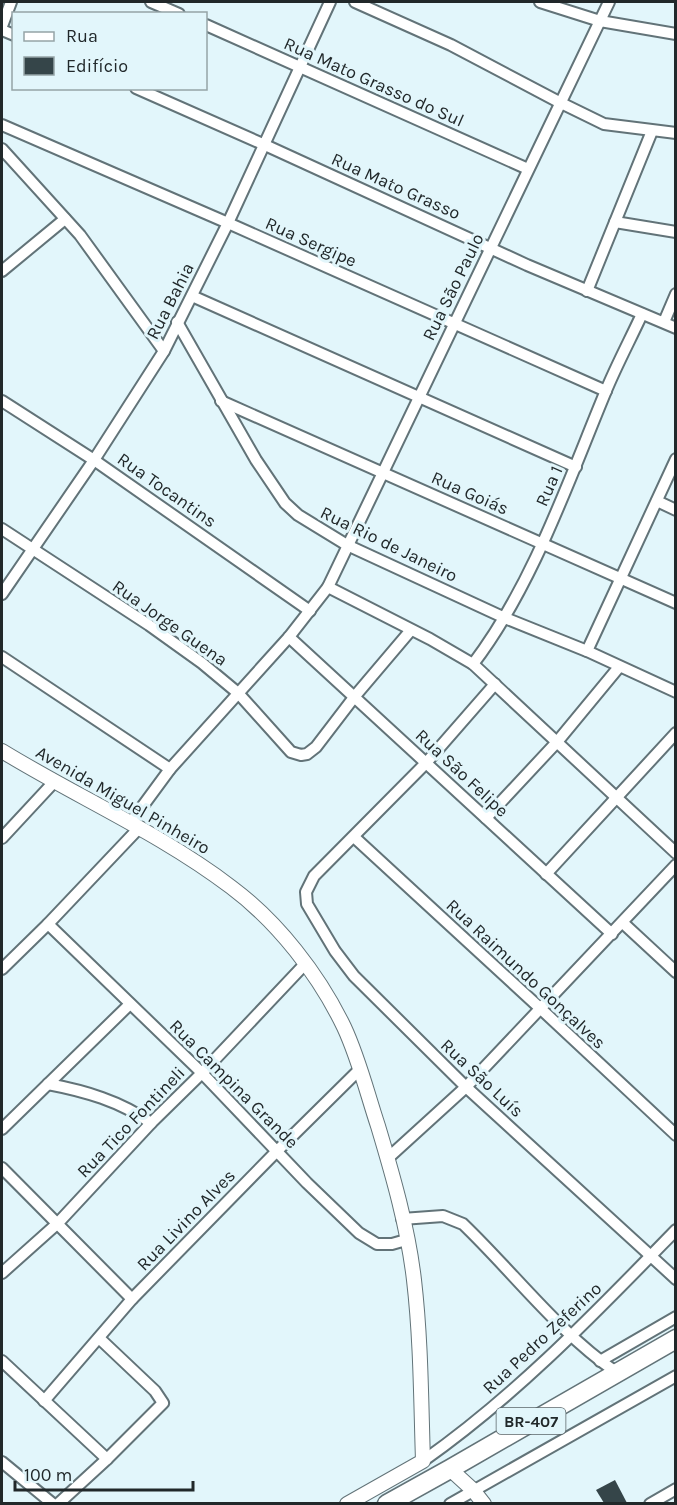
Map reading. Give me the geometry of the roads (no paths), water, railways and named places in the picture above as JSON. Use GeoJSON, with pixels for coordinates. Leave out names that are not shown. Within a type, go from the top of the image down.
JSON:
{"type":"FeatureCollection","features":[{"type":"Feature","properties":{"kind":"highway","name":"BR-407"},"geometry":{"type":"LineString","coordinates":[[387,1503],[450,1469],[675,1338]]}},
{"type":"Feature","properties":{"kind":"street"},"geometry":{"type":"LineString","coordinates":[[2,28],[11,2]]}},
{"type":"Feature","properties":{"kind":"street"},"geometry":{"type":"LineString","coordinates":[[151,2],[174,12]]}},
{"type":"Feature","properties":{"kind":"street","name":"Rua Bahia"},"geometry":{"type":"LineString","coordinates":[[2,594],[164,351],[228,223],[330,2]]}},
{"type":"Feature","properties":{"kind":"street"},"geometry":{"type":"LineString","coordinates":[[356,2],[451,45],[604,124],[675,133]]}},
{"type":"Feature","properties":{"kind":"street"},"geometry":{"type":"LineString","coordinates":[[540,2],[600,21],[675,34]]}},
{"type":"Feature","properties":{"kind":"street","name":"Rua São Paulo"},"geometry":{"type":"LineString","coordinates":[[4,961],[48,924],[135,825],[170,769],[289,637],[328,587],[609,2]]}},
{"type":"Feature","properties":{"kind":"street","name":"Rua Mato Grasso do Sul"},"geometry":{"type":"LineString","coordinates":[[207,25],[528,169]]}},
{"type":"Feature","properties":{"kind":"street","name":"Rua Mato Grasso"},"geometry":{"type":"LineString","coordinates":[[141,90],[587,291],[675,328]]}},
{"type":"Feature","properties":{"kind":"street","name":"Rua Sergipe"},"geometry":{"type":"LineString","coordinates":[[2,124],[606,391]]}},
{"type":"Feature","properties":{"kind":"street"},"geometry":{"type":"LineString","coordinates":[[587,291],[652,131]]}},
{"type":"Feature","properties":{"kind":"street"},"geometry":{"type":"LineString","coordinates":[[2,149],[80,235],[164,351]]}},
{"type":"Feature","properties":{"kind":"street"},"geometry":{"type":"LineString","coordinates":[[2,271],[65,219]]}},
{"type":"Feature","properties":{"kind":"street"},"geometry":{"type":"LineString","coordinates":[[615,222],[675,232]]}},
{"type":"Feature","properties":{"kind":"street"},"geometry":{"type":"LineString","coordinates":[[664,322],[675,294]]}},
{"type":"Feature","properties":{"kind":"street"},"geometry":{"type":"LineString","coordinates":[[192,296],[576,467]]}},
{"type":"Feature","properties":{"kind":"street","name":"Rua 1"},"geometry":{"type":"LineString","coordinates":[[473,664],[505,618],[542,543],[576,467],[606,391],[642,314]]}},
{"type":"Feature","properties":{"kind":"street","name":"Rua Rio de Janeiro"},"geometry":{"type":"LineString","coordinates":[[177,322],[256,460],[285,503],[314,526],[347,545],[505,618],[587,651],[675,692]]}},
{"type":"Feature","properties":{"kind":"street","name":"Rua Tocantins"},"geometry":{"type":"LineString","coordinates":[[2,401],[94,459],[310,611]]}},
{"type":"Feature","properties":{"kind":"street","name":"Rua Goiás"},"geometry":{"type":"LineString","coordinates":[[221,401],[675,603]]}},
{"type":"Feature","properties":{"kind":"street"},"geometry":{"type":"LineString","coordinates":[[587,651],[675,459]]}},
{"type":"Feature","properties":{"kind":"street"},"geometry":{"type":"LineString","coordinates":[[657,501],[675,510]]}},
{"type":"Feature","properties":{"kind":"street","name":"Rua Jorge Guena"},"geometry":{"type":"LineString","coordinates":[[2,530],[149,625],[202,663],[238,693],[291,752],[307,754],[325,737],[355,696]]}},
{"type":"Feature","properties":{"kind":"street"},"geometry":{"type":"LineString","coordinates":[[328,587],[473,664],[675,853]]}},
{"type":"Feature","properties":{"kind":"street"},"geometry":{"type":"LineString","coordinates":[[355,696],[411,630]]}},
{"type":"Feature","properties":{"kind":"street","name":"Rua São Felipe"},"geometry":{"type":"LineString","coordinates":[[289,637],[612,934]]}},
{"type":"Feature","properties":{"kind":"street"},"geometry":{"type":"LineString","coordinates":[[2,657],[170,769]]}},
{"type":"Feature","properties":{"kind":"street"},"geometry":{"type":"LineString","coordinates":[[486,818],[557,742],[619,667]]}},
{"type":"Feature","properties":{"kind":"street"},"geometry":{"type":"LineString","coordinates":[[354,837],[426,763],[495,684]]}},
{"type":"Feature","properties":{"kind":"street"},"geometry":{"type":"LineString","coordinates":[[546,874],[675,733]]}},
{"type":"Feature","properties":{"kind":"street","name":"Avenida Miguel Pinheiro"},"geometry":{"type":"LineString","coordinates":[[2,751],[54,782],[135,825],[232,887],[274,926],[305,964],[344,1028],[388,1158],[414,1280],[423,1461],[427,1481]]}},
{"type":"Feature","properties":{"kind":"street"},"geometry":{"type":"LineString","coordinates":[[2,838],[54,782]]}},
{"type":"Feature","properties":{"kind":"street","name":"Rua São Luís"},"geometry":{"type":"LineString","coordinates":[[354,837],[314,876],[306,892],[310,909],[335,951],[379,1002],[466,1087],[675,1279]]}},
{"type":"Feature","properties":{"kind":"street","name":"Rua Raimundo Gonçalves"},"geometry":{"type":"LineString","coordinates":[[354,837],[675,1135]]}},
{"type":"Feature","properties":{"kind":"street"},"geometry":{"type":"LineString","coordinates":[[388,1158],[466,1087],[675,865]]}},
{"type":"Feature","properties":{"kind":"street"},"geometry":{"type":"LineString","coordinates":[[622,923],[675,972]]}},
{"type":"Feature","properties":{"kind":"street","name":"Rua Campina Grande"},"geometry":{"type":"LineString","coordinates":[[48,924],[202,1073],[327,1202],[367,1239],[377,1244],[392,1244],[406,1240]]}},
{"type":"Feature","properties":{"kind":"street","name":"Rua Tico Fontineli"},"geometry":{"type":"LineString","coordinates":[[2,1273],[58,1223],[305,964]]}},
{"type":"Feature","properties":{"kind":"street"},"geometry":{"type":"LineString","coordinates":[[2,1129],[130,1004]]}},
{"type":"Feature","properties":{"kind":"street","name":"Rua Livino Alves"},"geometry":{"type":"LineString","coordinates":[[44,1401],[132,1299],[360,1070]]}},
{"type":"Feature","properties":{"kind":"street"},"geometry":{"type":"LineString","coordinates":[[48,1084],[119,1103],[151,1123]]}},
{"type":"Feature","properties":{"kind":"street"},"geometry":{"type":"LineString","coordinates":[[2,1168],[132,1299]]}},
{"type":"Feature","properties":{"kind":"street"},"geometry":{"type":"LineString","coordinates":[[402,1219],[443,1216],[463,1224],[572,1336],[616,1372]]}},
{"type":"Feature","properties":{"kind":"street","name":"Rua Pedro Zeferino"},"geometry":{"type":"LineString","coordinates":[[423,1461],[476,1423],[572,1336],[675,1230]]}},
{"type":"Feature","properties":{"kind":"street"},"geometry":{"type":"LineString","coordinates":[[600,1361],[675,1317]]}},
{"type":"Feature","properties":{"kind":"street"},"geometry":{"type":"LineString","coordinates":[[2,1462],[56,1503],[107,1459],[163,1403],[155,1391],[99,1338]]}},
{"type":"Feature","properties":{"kind":"street"},"geometry":{"type":"LineString","coordinates":[[2,1361],[107,1459]]}},
{"type":"Feature","properties":{"kind":"street"},"geometry":{"type":"LineString","coordinates":[[450,1503],[675,1376]]}},
{"type":"Feature","properties":{"kind":"street"},"geometry":{"type":"LineString","coordinates":[[347,1503],[423,1461]]}},
{"type":"Feature","properties":{"kind":"street"},"geometry":{"type":"LineString","coordinates":[[450,1469],[484,1503]]}},
{"type":"Feature","properties":{"kind":"street"},"geometry":{"type":"LineString","coordinates":[[650,1503],[675,1489]]}}]}
